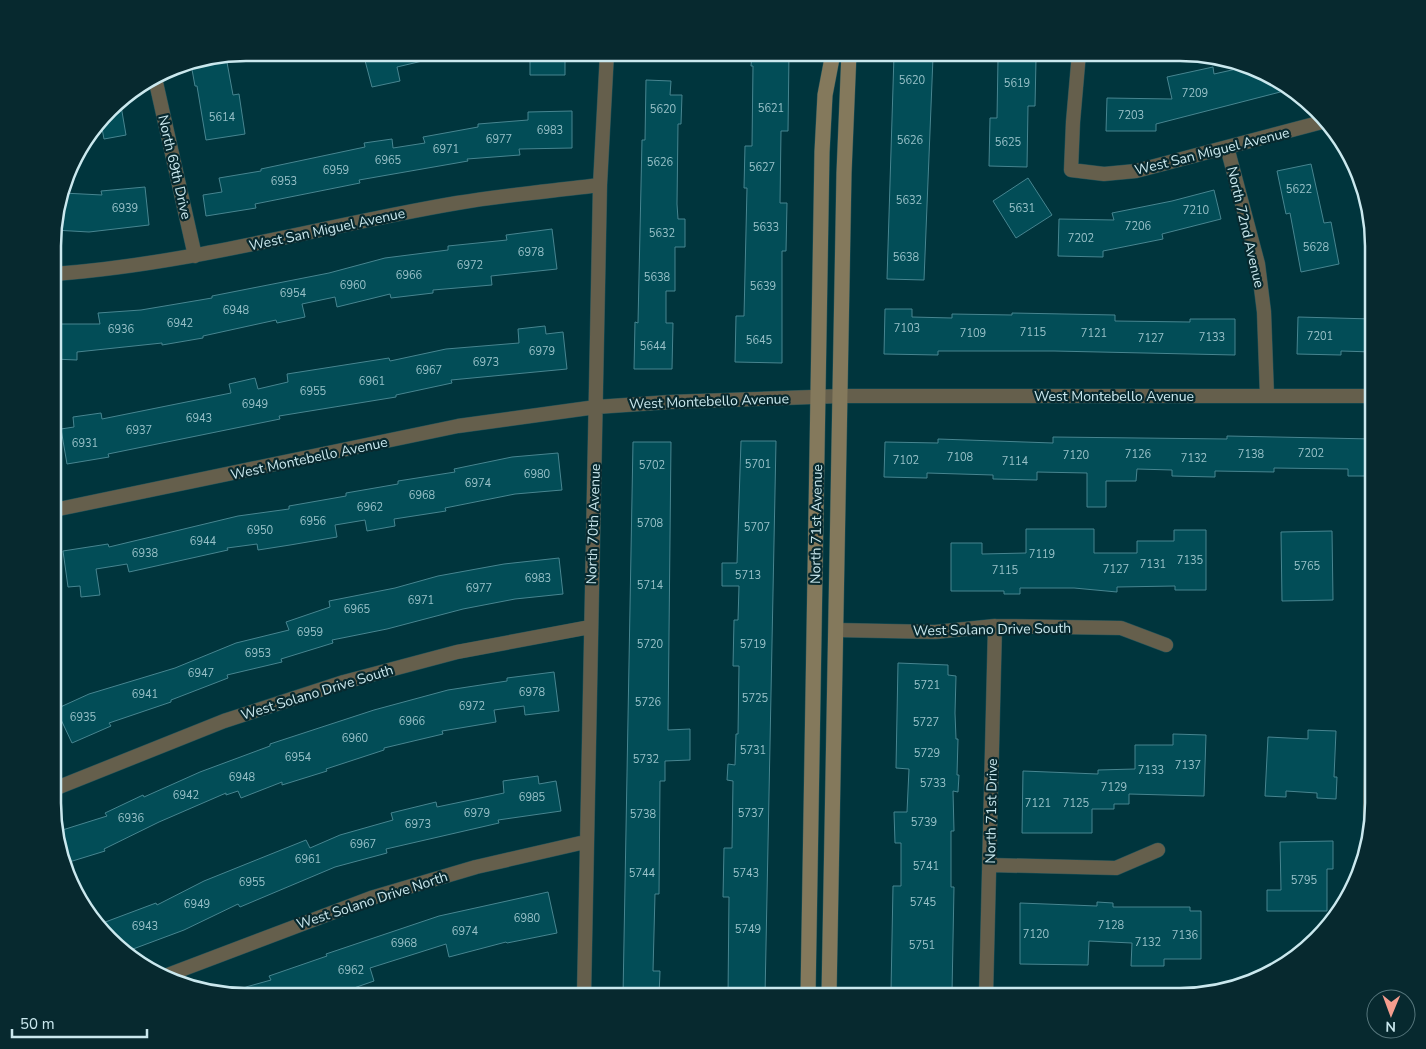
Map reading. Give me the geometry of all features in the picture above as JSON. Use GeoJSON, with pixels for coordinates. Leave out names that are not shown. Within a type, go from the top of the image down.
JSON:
{"type":"FeatureCollection","features":[{"type":"Feature","properties":{"kind":"street","name":"North 70th Avenue"},"geometry":{"type":"LineString","coordinates":[[584,988],[585,842],[600,185],[607,61]]}},
{"type":"Feature","properties":{"kind":"street","name":"North 71st Avenue"},"geometry":{"type":"LineString","coordinates":[[808,988],[822,152],[825,95],[831,61]]}},
{"type":"Feature","properties":{"kind":"street","name":"North 71st Avenue"},"geometry":{"type":"LineString","coordinates":[[829,988],[844,173],[849,61]]}},
{"type":"Feature","properties":{"kind":"street","name":"West San Miguel Avenue"},"geometry":{"type":"LineString","coordinates":[[1078,61],[1072,122],[1071,170],[1104,174],[1136,171],[1318,123]]}},
{"type":"Feature","properties":{"kind":"street","name":"North 69th Drive"},"geometry":{"type":"LineString","coordinates":[[156,85],[195,256]]}},
{"type":"Feature","properties":{"kind":"street","name":"North 72nd Avenue"},"geometry":{"type":"LineString","coordinates":[[1227,147],[1258,264],[1264,312],[1267,396]]}},
{"type":"Feature","properties":{"kind":"street","name":"West San Miguel Avenue"},"geometry":{"type":"LineString","coordinates":[[61,273],[105,270],[195,256],[457,203],[600,185]]}},
{"type":"Feature","properties":{"kind":"street","name":"West Montebello Avenue"},"geometry":{"type":"LineString","coordinates":[[61,509],[458,426],[596,407],[841,396],[1365,396]]}},
{"type":"Feature","properties":{"kind":"street","name":"West Solano Drive South"},"geometry":{"type":"LineString","coordinates":[[814,630],[936,632],[995,626],[1121,628],[1166,645]]}},
{"type":"Feature","properties":{"kind":"street","name":"North 71st Drive"},"geometry":{"type":"LineString","coordinates":[[986,988],[995,626]]}},
{"type":"Feature","properties":{"kind":"street","name":"West Solano Drive South"},"geometry":{"type":"LineString","coordinates":[[61,786],[224,721],[344,682],[458,652],[590,627]]}},
{"type":"Feature","properties":{"kind":"street","name":"West Solano Drive North"},"geometry":{"type":"LineString","coordinates":[[173,973],[371,898],[476,867],[585,842]]}},
{"type":"Feature","properties":{"kind":"street"},"geometry":{"type":"LineString","coordinates":[[990,865],[1116,868],[1158,850]]}},
{"type":"Feature","properties":{"kind":"building"},"geometry":{"type":"Polygon","coordinates":[[[365,61],[422,61],[397,67],[400,81],[372,87],[365,61]]]}},
{"type":"Feature","properties":{"kind":"building"},"geometry":{"type":"Polygon","coordinates":[[[530,61],[565,61],[565,75],[530,75],[530,61]]]}},
{"type":"Feature","properties":{"kind":"building"},"geometry":{"type":"Polygon","coordinates":[[[751,61],[789,61],[788,131],[781,131],[780,203],[787,203],[786,251],[782,251],[782,363],[735,362],[736,316],[744,316],[747,188],[744,188],[745,146],[752,146],[753,66],[751,66],[751,61]]]}},
{"type":"Feature","properties":{"kind":"building"},"geometry":{"type":"Polygon","coordinates":[[[894,61],[933,61],[924,280],[887,279],[894,61]]]}},
{"type":"Feature","properties":{"kind":"building"},"geometry":{"type":"Polygon","coordinates":[[[998,61],[1036,61],[1035,106],[1028,106],[1027,167],[989,166],[990,118],[997,118],[998,61]]]}},
{"type":"Feature","properties":{"kind":"building"},"geometry":{"type":"Polygon","coordinates":[[[227,63],[233,95],[239,94],[245,134],[206,140],[197,86],[195,86],[192,70],[227,63]]]}},
{"type":"Feature","properties":{"kind":"building"},"geometry":{"type":"Polygon","coordinates":[[[1213,67],[1214,74],[1234,70],[1239,71],[1261,80],[1282,92],[1156,124],[1156,131],[1106,131],[1107,98],[1172,99],[1167,77],[1213,67]]]}},
{"type":"Feature","properties":{"kind":"building"},"geometry":{"type":"Polygon","coordinates":[[[646,80],[671,81],[670,95],[682,95],[681,124],[678,124],[677,204],[678,219],[685,219],[685,247],[675,247],[675,291],[666,291],[666,323],[673,323],[672,369],[634,369],[635,322],[638,323],[642,140],[645,140],[646,80]]]}},
{"type":"Feature","properties":{"kind":"building"},"geometry":{"type":"Polygon","coordinates":[[[122,110],[126,135],[104,139],[102,131],[122,110]]]}},
{"type":"Feature","properties":{"kind":"building"},"geometry":{"type":"Polygon","coordinates":[[[572,111],[572,148],[519,149],[520,155],[467,159],[468,161],[359,180],[360,183],[255,204],[256,208],[206,216],[203,195],[222,192],[219,178],[261,171],[261,169],[365,147],[364,143],[392,139],[393,148],[425,143],[423,137],[478,127],[478,124],[528,120],[528,112],[572,111]]]}},
{"type":"Feature","properties":{"kind":"building"},"geometry":{"type":"Polygon","coordinates":[[[1311,164],[1324,223],[1331,222],[1339,264],[1301,272],[1290,213],[1286,214],[1277,171],[1311,164]]]}},
{"type":"Feature","properties":{"kind":"building"},"geometry":{"type":"Polygon","coordinates":[[[1028,178],[1052,215],[1016,238],[993,201],[1028,178]]]}},
{"type":"Feature","properties":{"kind":"building"},"geometry":{"type":"Polygon","coordinates":[[[145,187],[149,225],[89,232],[62,230],[69,193],[102,195],[101,191],[145,187]]]}},
{"type":"Feature","properties":{"kind":"building"},"geometry":{"type":"Polygon","coordinates":[[[1214,190],[1221,219],[1162,234],[1163,239],[1103,251],[1103,257],[1058,256],[1059,219],[1114,220],[1112,213],[1214,190]]]}},
{"type":"Feature","properties":{"kind":"building"},"geometry":{"type":"Polygon","coordinates":[[[552,229],[557,269],[491,276],[492,285],[433,290],[433,293],[391,298],[390,294],[337,307],[335,297],[302,304],[305,317],[277,323],[276,320],[203,336],[203,338],[162,345],[162,343],[77,352],[77,360],[61,359],[61,324],[100,324],[98,313],[141,310],[212,298],[212,296],[329,273],[385,258],[448,250],[448,246],[507,240],[506,235],[552,229]]]}},
{"type":"Feature","properties":{"kind":"building"},"geometry":{"type":"Polygon","coordinates":[[[885,309],[912,309],[912,317],[952,318],[952,314],[1012,315],[1012,313],[1115,315],[1115,321],[1190,322],[1190,319],[1235,319],[1235,355],[1054,351],[938,351],[938,355],[884,354],[885,309]]]}},
{"type":"Feature","properties":{"kind":"building"},"geometry":{"type":"Polygon","coordinates":[[[1298,317],[1365,319],[1365,352],[1341,351],[1341,355],[1297,354],[1298,317]]]}},
{"type":"Feature","properties":{"kind":"building"},"geometry":{"type":"Polygon","coordinates":[[[545,326],[546,334],[563,332],[567,369],[451,380],[452,383],[396,395],[396,397],[279,416],[280,419],[108,454],[109,457],[67,464],[61,429],[74,427],[73,417],[101,413],[102,419],[231,393],[229,384],[255,378],[258,389],[288,382],[287,374],[389,358],[390,361],[446,349],[519,343],[518,329],[545,326]]]}},
{"type":"Feature","properties":{"kind":"building"},"geometry":{"type":"Polygon","coordinates":[[[1227,436],[1365,439],[1365,476],[1348,476],[1348,469],[1274,468],[1274,472],[1215,471],[1215,477],[1172,476],[1172,470],[1137,469],[1136,481],[1106,481],[1106,507],[1087,507],[1087,473],[1037,472],[1037,480],[993,479],[993,475],[927,473],[927,478],[884,477],[885,442],[938,443],[938,439],[1053,443],[1053,437],[1227,439],[1227,436]]]}},
{"type":"Feature","properties":{"kind":"building"},"geometry":{"type":"Polygon","coordinates":[[[741,441],[776,441],[765,988],[728,988],[729,897],[723,897],[724,848],[732,848],[733,781],[727,780],[728,764],[735,765],[736,734],[738,734],[739,666],[733,666],[734,620],[738,620],[739,586],[722,586],[722,563],[737,563],[741,441]]]}},
{"type":"Feature","properties":{"kind":"building"},"geometry":{"type":"Polygon","coordinates":[[[633,442],[671,442],[668,730],[690,729],[690,760],[665,761],[665,781],[660,781],[659,894],[655,894],[653,971],[660,971],[659,988],[623,988],[633,442]]]}},
{"type":"Feature","properties":{"kind":"building"},"geometry":{"type":"Polygon","coordinates":[[[558,453],[562,490],[515,494],[445,508],[446,511],[394,519],[395,526],[367,531],[365,520],[335,525],[337,537],[290,545],[258,550],[257,544],[227,548],[228,550],[129,572],[127,564],[96,569],[100,595],[81,597],[80,586],[68,587],[63,551],[108,544],[109,547],[238,516],[289,509],[289,506],[346,496],[346,493],[398,484],[398,481],[455,472],[454,469],[512,457],[558,453]]]}},
{"type":"Feature","properties":{"kind":"building"},"geometry":{"type":"Polygon","coordinates":[[[1026,529],[1094,529],[1094,553],[1137,553],[1137,541],[1174,541],[1174,530],[1206,530],[1206,590],[1175,590],[1175,586],[1117,587],[1117,592],[1074,588],[1020,588],[1020,594],[1004,594],[1004,591],[951,591],[951,543],[982,543],[982,554],[1026,553],[1026,529]]]}},
{"type":"Feature","properties":{"kind":"building"},"geometry":{"type":"Polygon","coordinates":[[[1332,531],[1333,600],[1282,601],[1281,532],[1332,531]]]}},
{"type":"Feature","properties":{"kind":"building"},"geometry":{"type":"Polygon","coordinates":[[[559,558],[563,594],[515,599],[463,609],[387,629],[332,640],[333,643],[281,659],[282,662],[227,675],[228,678],[171,700],[171,702],[109,723],[111,726],[72,743],[61,720],[61,707],[89,694],[175,668],[236,643],[289,630],[286,622],[330,607],[329,601],[395,588],[438,576],[504,564],[559,558]]]}},
{"type":"Feature","properties":{"kind":"building"},"geometry":{"type":"Polygon","coordinates":[[[898,663],[948,665],[948,675],[956,676],[955,713],[956,739],[958,739],[957,775],[959,775],[958,792],[953,791],[954,831],[951,831],[951,887],[954,887],[952,988],[891,988],[893,886],[901,886],[901,843],[895,843],[894,812],[907,812],[909,769],[896,768],[898,663]]]}},
{"type":"Feature","properties":{"kind":"building"},"geometry":{"type":"Polygon","coordinates":[[[554,672],[559,711],[525,715],[524,706],[494,710],[496,722],[442,731],[443,734],[384,748],[384,750],[326,769],[327,771],[282,785],[282,782],[241,798],[238,791],[226,795],[226,793],[159,822],[104,849],[105,851],[71,862],[63,830],[107,816],[105,813],[143,795],[144,797],[200,772],[270,746],[270,744],[374,710],[448,690],[507,681],[507,678],[554,672]]]}},
{"type":"Feature","properties":{"kind":"building"},"geometry":{"type":"Polygon","coordinates":[[[1308,730],[1336,731],[1334,777],[1337,777],[1336,799],[1317,798],[1317,793],[1286,791],[1286,797],[1265,796],[1268,737],[1308,739],[1308,730]]]}},
{"type":"Feature","properties":{"kind":"building"},"geometry":{"type":"Polygon","coordinates":[[[1173,734],[1206,735],[1204,796],[1129,794],[1129,804],[1114,804],[1114,809],[1092,809],[1092,833],[1022,833],[1023,771],[1098,774],[1098,770],[1135,769],[1135,745],[1173,745],[1173,734]]]}},
{"type":"Feature","properties":{"kind":"building"},"geometry":{"type":"Polygon","coordinates":[[[538,776],[539,784],[556,781],[561,811],[498,820],[499,823],[386,849],[387,853],[335,867],[240,907],[238,904],[184,930],[134,949],[124,942],[105,922],[156,903],[157,905],[204,881],[306,840],[310,848],[340,835],[393,820],[391,813],[436,802],[437,807],[504,793],[503,781],[538,776]]]}},
{"type":"Feature","properties":{"kind":"building"},"geometry":{"type":"Polygon","coordinates":[[[1333,841],[1333,869],[1327,869],[1327,911],[1267,911],[1267,890],[1281,890],[1280,842],[1333,841]]]}},
{"type":"Feature","properties":{"kind":"building"},"geometry":{"type":"Polygon","coordinates":[[[548,892],[557,933],[506,942],[449,957],[446,944],[370,968],[374,981],[354,988],[243,988],[271,980],[269,976],[327,956],[326,954],[439,916],[548,892]]]}},
{"type":"Feature","properties":{"kind":"building"},"geometry":{"type":"Polygon","coordinates":[[[1097,902],[1113,903],[1113,907],[1190,907],[1190,911],[1201,911],[1201,959],[1164,959],[1164,966],[1131,966],[1132,943],[1089,941],[1088,965],[1020,964],[1020,903],[1097,906],[1097,902]]]}}]}
